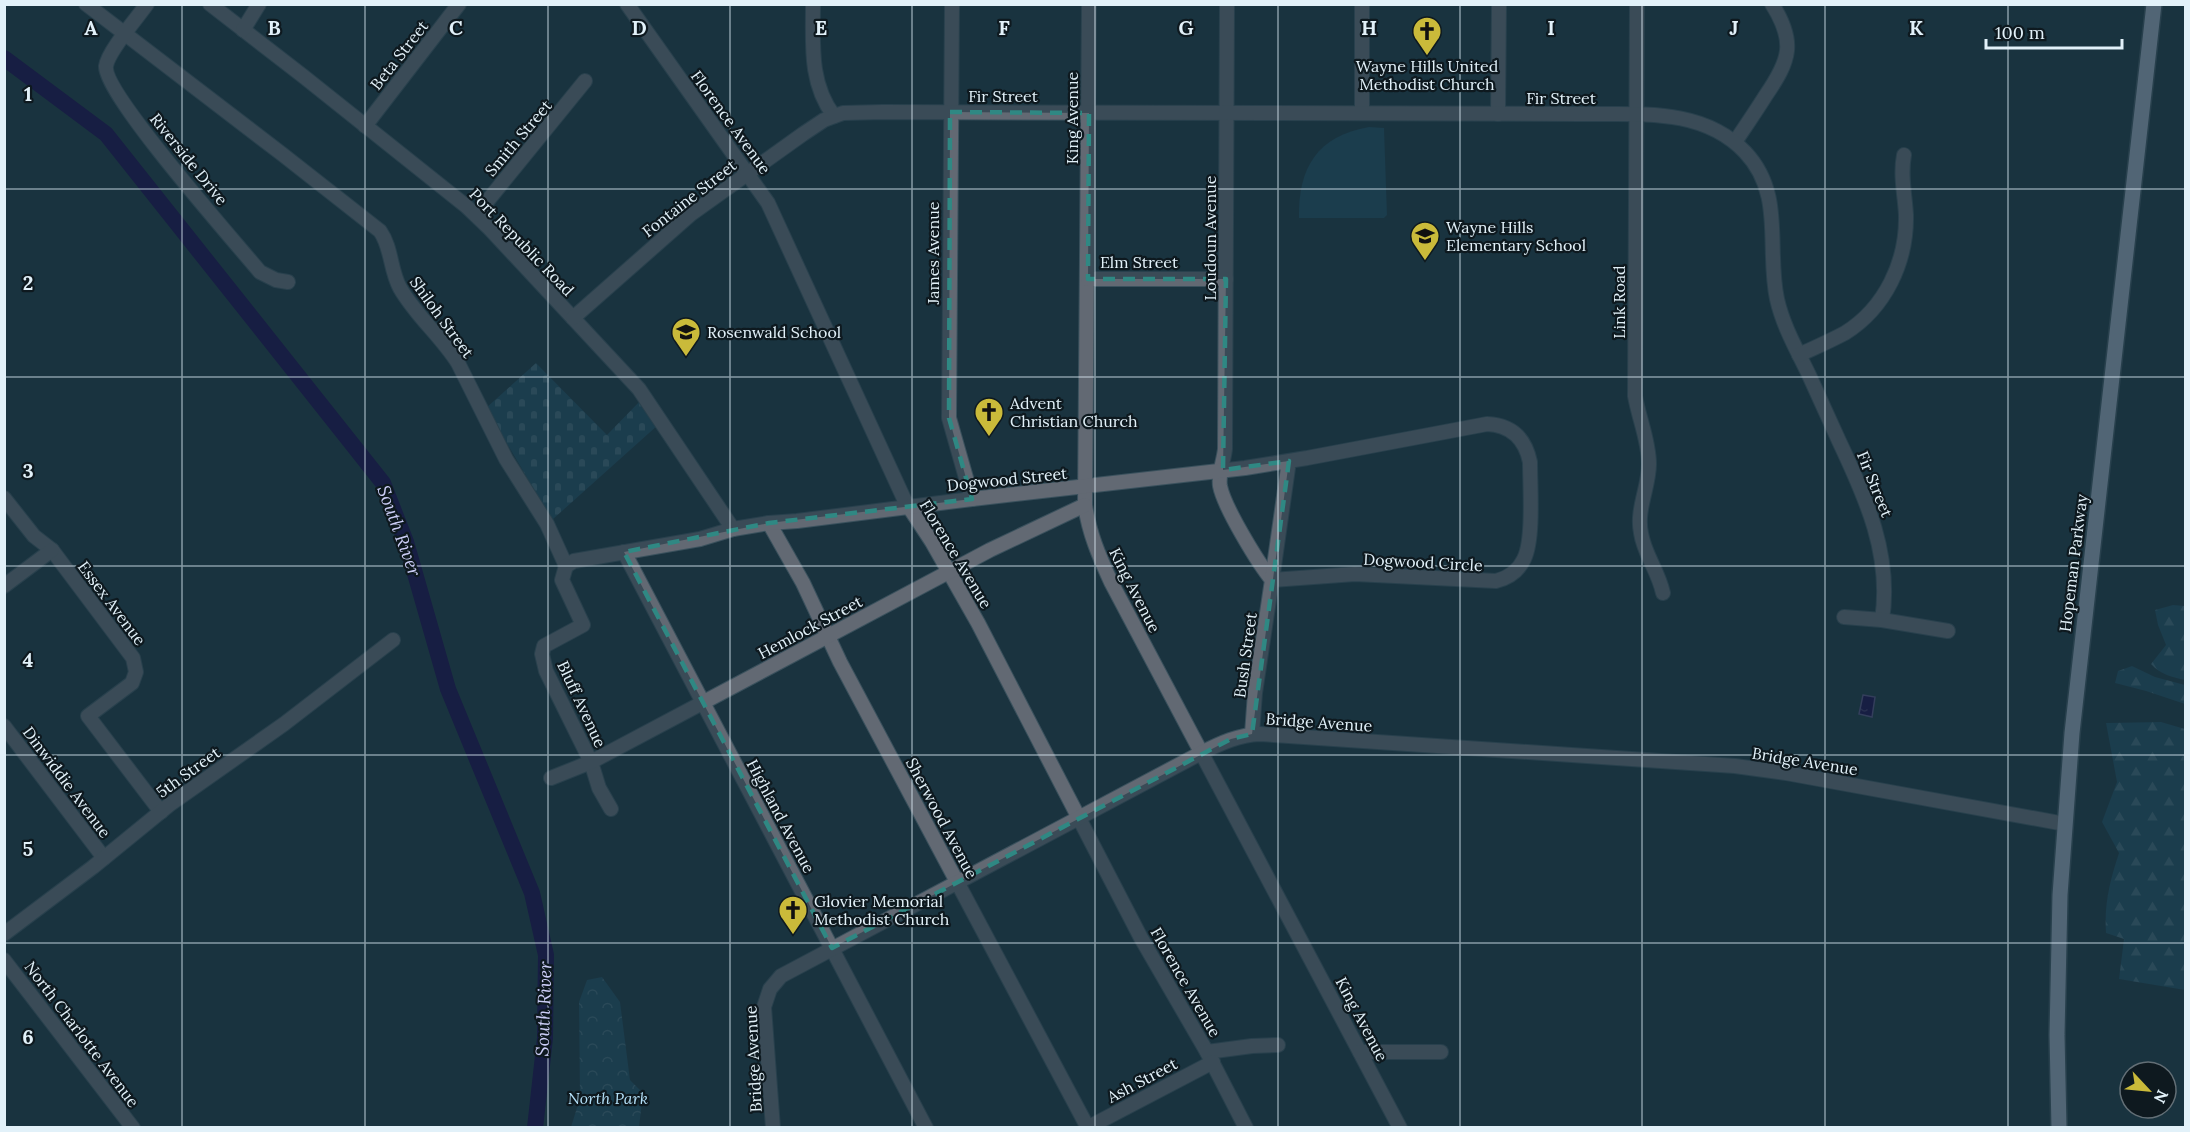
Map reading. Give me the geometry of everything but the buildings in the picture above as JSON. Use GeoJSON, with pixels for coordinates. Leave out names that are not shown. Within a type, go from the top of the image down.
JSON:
{"type":"FeatureCollection","features":[{"type":"Feature","properties":{"kind":"main road","name":"Hopeman Parkway"},"geometry":{"type":"LineString","coordinates":[[2059,1128],[2060,895],[2072,733],[2154,4]]}},
{"type":"Feature","properties":{"kind":"street","name":"Shiloh Street"},"geometry":{"type":"LineString","coordinates":[[86,4],[380,231],[387,245],[399,287],[420,317],[458,363],[506,459],[547,524],[566,566]]}},
{"type":"Feature","properties":{"kind":"street"},"geometry":{"type":"LineString","coordinates":[[125,35],[147,4]]}},
{"type":"Feature","properties":{"kind":"street","name":"Port Republic Road"},"geometry":{"type":"LineString","coordinates":[[210,4],[476,215],[639,389],[733,529]]}},
{"type":"Feature","properties":{"kind":"street"},"geometry":{"type":"LineString","coordinates":[[243,30],[258,4]]}},
{"type":"Feature","properties":{"kind":"street","name":"Beta Street"},"geometry":{"type":"LineString","coordinates":[[365,126],[459,4]]}},
{"type":"Feature","properties":{"kind":"street","name":"Florence Avenue"},"geometry":{"type":"LineString","coordinates":[[627,4],[768,203],[909,507],[978,623],[1142,938],[1210,1057],[1246,1128]]}},
{"type":"Feature","properties":{"kind":"street"},"geometry":{"type":"LineString","coordinates":[[813,4],[814,70],[821,95],[834,116]]}},
{"type":"Feature","properties":{"kind":"street","name":"James Avenue"},"geometry":{"type":"LineString","coordinates":[[952,4],[949,418],[972,499]]}},
{"type":"Feature","properties":{"kind":"street","name":"King Avenue"},"geometry":{"type":"LineString","coordinates":[[1089,4],[1085,505],[1088,523],[1096,550],[1400,1128]]}},
{"type":"Feature","properties":{"kind":"street","name":"Loudoun Avenue"},"geometry":{"type":"LineString","coordinates":[[1221,470],[1226,449],[1227,4]]}},
{"type":"Feature","properties":{"kind":"street"},"geometry":{"type":"LineString","coordinates":[[1362,4],[1362,113]]}},
{"type":"Feature","properties":{"kind":"street"},"geometry":{"type":"LineString","coordinates":[[1498,114],[1499,4]]}},
{"type":"Feature","properties":{"kind":"street","name":"Link Road"},"geometry":{"type":"LineString","coordinates":[[1637,4],[1635,396],[1649,453],[1647,483],[1639,521],[1643,543],[1658,572],[1663,593]]}},
{"type":"Feature","properties":{"kind":"street"},"geometry":{"type":"LineString","coordinates":[[1735,142],[1778,78],[1787,57],[1785,26],[1772,4]]}},
{"type":"Feature","properties":{"kind":"street","name":"Riverside Drive"},"geometry":{"type":"LineString","coordinates":[[125,35],[112,52],[106,68],[118,93],[162,156],[260,272],[276,280],[288,282]]}},
{"type":"Feature","properties":{"kind":"street","name":"Smith Street"},"geometry":{"type":"LineString","coordinates":[[476,215],[585,81]]}},
{"type":"Feature","properties":{"kind":"street","name":"Fir Street"},"geometry":{"type":"LineString","coordinates":[[834,116],[855,112],[1362,113],[1637,115],[1665,116],[1700,122],[1735,142],[1754,162],[1769,193],[1774,222],[1773,267],[1777,299],[1787,330],[1849,462],[1876,528],[1884,570],[1885,591],[1882,620]]}},
{"type":"Feature","properties":{"kind":"street","name":"Fontaine Street"},"geometry":{"type":"LineString","coordinates":[[573,318],[691,214],[803,134],[834,116]]}},
{"type":"Feature","properties":{"kind":"street"},"geometry":{"type":"LineString","coordinates":[[1799,355],[1858,323],[1883,297],[1891,283],[1899,265],[1905,231],[1902,172],[1904,155]]}},
{"type":"Feature","properties":{"kind":"street","name":"Elm Street"},"geometry":{"type":"LineString","coordinates":[[1088,279],[1226,279]]}},
{"type":"Feature","properties":{"kind":"street","name":"Dogwood Circle"},"geometry":{"type":"LineString","coordinates":[[1272,580],[1355,574],[1459,581],[1496,581],[1513,574],[1524,560],[1527,551],[1530,462],[1523,443],[1506,427],[1487,424],[1289,461]]}},
{"type":"Feature","properties":{"kind":"street","name":"Dogwood Street"},"geometry":{"type":"LineString","coordinates":[[624,552],[700,539],[733,529],[770,523],[1289,461]]}},
{"type":"Feature","properties":{"kind":"street","name":"Bush Street"},"geometry":{"type":"LineString","coordinates":[[1252,734],[1255,693],[1289,461]]}},
{"type":"Feature","properties":{"kind":"street"},"geometry":{"type":"LineString","coordinates":[[1221,470],[1219,482],[1223,496],[1260,566],[1272,580]]}},
{"type":"Feature","properties":{"kind":"street","name":"Essex Avenue"},"geometry":{"type":"LineString","coordinates":[[4,498],[34,536],[52,550],[133,658],[136,672],[132,683],[88,716],[161,812]]}},
{"type":"Feature","properties":{"kind":"street","name":"Hemlock Street"},"geometry":{"type":"LineString","coordinates":[[551,778],[591,762],[990,550],[1085,505]]}},
{"type":"Feature","properties":{"kind":"street","name":"Sherwood Avenue"},"geometry":{"type":"LineString","coordinates":[[770,523],[1087,1127]]}},
{"type":"Feature","properties":{"kind":"street"},"geometry":{"type":"LineString","coordinates":[[4,586],[52,550]]}},
{"type":"Feature","properties":{"kind":"street"},"geometry":{"type":"LineString","coordinates":[[566,566],[574,561],[624,552]]}},
{"type":"Feature","properties":{"kind":"street","name":"Highland Avenue"},"geometry":{"type":"LineString","coordinates":[[624,552],[926,1128]]}},
{"type":"Feature","properties":{"kind":"street","name":"Bluff Avenue"},"geometry":{"type":"LineString","coordinates":[[566,566],[562,580],[583,625],[544,646],[542,654],[546,670],[591,762],[599,788],[611,809]]}},
{"type":"Feature","properties":{"kind":"street"},"geometry":{"type":"LineString","coordinates":[[1844,617],[1882,620],[1948,631]]}},
{"type":"Feature","properties":{"kind":"street","name":"5th Street"},"geometry":{"type":"LineString","coordinates":[[4,934],[161,812],[284,724],[393,640]]}},
{"type":"Feature","properties":{"kind":"street","name":"Dinwiddie Avenue"},"geometry":{"type":"LineString","coordinates":[[4,726],[104,858]]}},
{"type":"Feature","properties":{"kind":"street","name":"Bridge Avenue"},"geometry":{"type":"LineString","coordinates":[[773,1128],[765,1007],[766,998],[773,984],[781,976],[1201,753],[1232,739],[1252,734],[1753,768],[2065,824]]}},
{"type":"Feature","properties":{"kind":"street","name":"North Charlotte Avenue"},"geometry":{"type":"LineString","coordinates":[[4,960],[133,1128]]}},
{"type":"Feature","properties":{"kind":"street","name":"Ash Street"},"geometry":{"type":"LineString","coordinates":[[1087,1127],[1210,1057],[1252,1046],[1278,1045]]}},
{"type":"Feature","properties":{"kind":"street"},"geometry":{"type":"LineString","coordinates":[[1360,1052],[1441,1052]]}},
{"type":"Feature","properties":{"kind":"highlighted area"},"geometry":{"type":"Polygon","coordinates":[[[950,112],[1089,113],[1088,279],[1226,279],[1223,470],[1289,461],[1252,734],[1231,739],[832,948],[624,552],[769,523],[972,499],[949,418],[950,112]]]}},
{"type":"Feature","properties":{"kind":"green space"},"geometry":{"type":"Polygon","coordinates":[[[1369,127],[1384,128],[1387,215],[1384,218],[1299,218],[1302,184],[1314,157],[1336,138],[1351,131],[1369,127]]]}},
{"type":"Feature","properties":{"kind":"green space"},"geometry":{"type":"Polygon","coordinates":[[[536,363],[607,435],[640,401],[658,425],[552,520],[486,408],[536,363]]]}},
{"type":"Feature","properties":{"kind":"green space"},"geometry":{"type":"Polygon","coordinates":[[[2173,605],[2185,606],[2185,680],[2171,677],[2151,664],[2166,645],[2155,610],[2173,605]]]}},
{"type":"Feature","properties":{"kind":"green space"},"geometry":{"type":"Polygon","coordinates":[[[2132,666],[2155,677],[2185,685],[2185,704],[2115,683],[2118,671],[2132,666]]]}},
{"type":"Feature","properties":{"kind":"green space"},"geometry":{"type":"Polygon","coordinates":[[[2161,722],[2185,729],[2185,990],[2119,979],[2124,939],[2106,933],[2108,892],[2119,853],[2102,822],[2117,782],[2106,723],[2161,722]]]}},
{"type":"Feature","properties":{"kind":"green space","name":"North Park"},"geometry":{"type":"Polygon","coordinates":[[[602,977],[620,1002],[630,1080],[643,1093],[639,1127],[571,1127],[580,1098],[579,1002],[587,980],[602,977]]]}},
{"type":"Feature","properties":{"kind":"water"},"geometry":{"type":"Polygon","coordinates":[[[1863,695],[1875,697],[1872,717],[1859,714],[1863,695]]]}},
{"type":"Feature","properties":{"kind":"waterway","name":"South River"},"geometry":{"type":"LineString","coordinates":[[4,58],[106,134],[383,483],[406,542],[448,689],[532,893],[546,955],[545,1038],[535,1128]]}},
{"type":"Feature","properties":{"kind":"place","name":"Wayne Hills United Methodist Church"},"geometry":{"type":"Point","coordinates":[1427,56]}},
{"type":"Feature","properties":{"kind":"place","name":"Wayne Hills Elementary School"},"geometry":{"type":"Point","coordinates":[1425,262]}},
{"type":"Feature","properties":{"kind":"place","name":"Rosenwald School"},"geometry":{"type":"Point","coordinates":[686,358]}},
{"type":"Feature","properties":{"kind":"place","name":"Advent Christian Church"},"geometry":{"type":"Point","coordinates":[989,438]}},
{"type":"Feature","properties":{"kind":"place","name":"Glovier Memorial Methodist Church"},"geometry":{"type":"Point","coordinates":[793,936]}}]}
